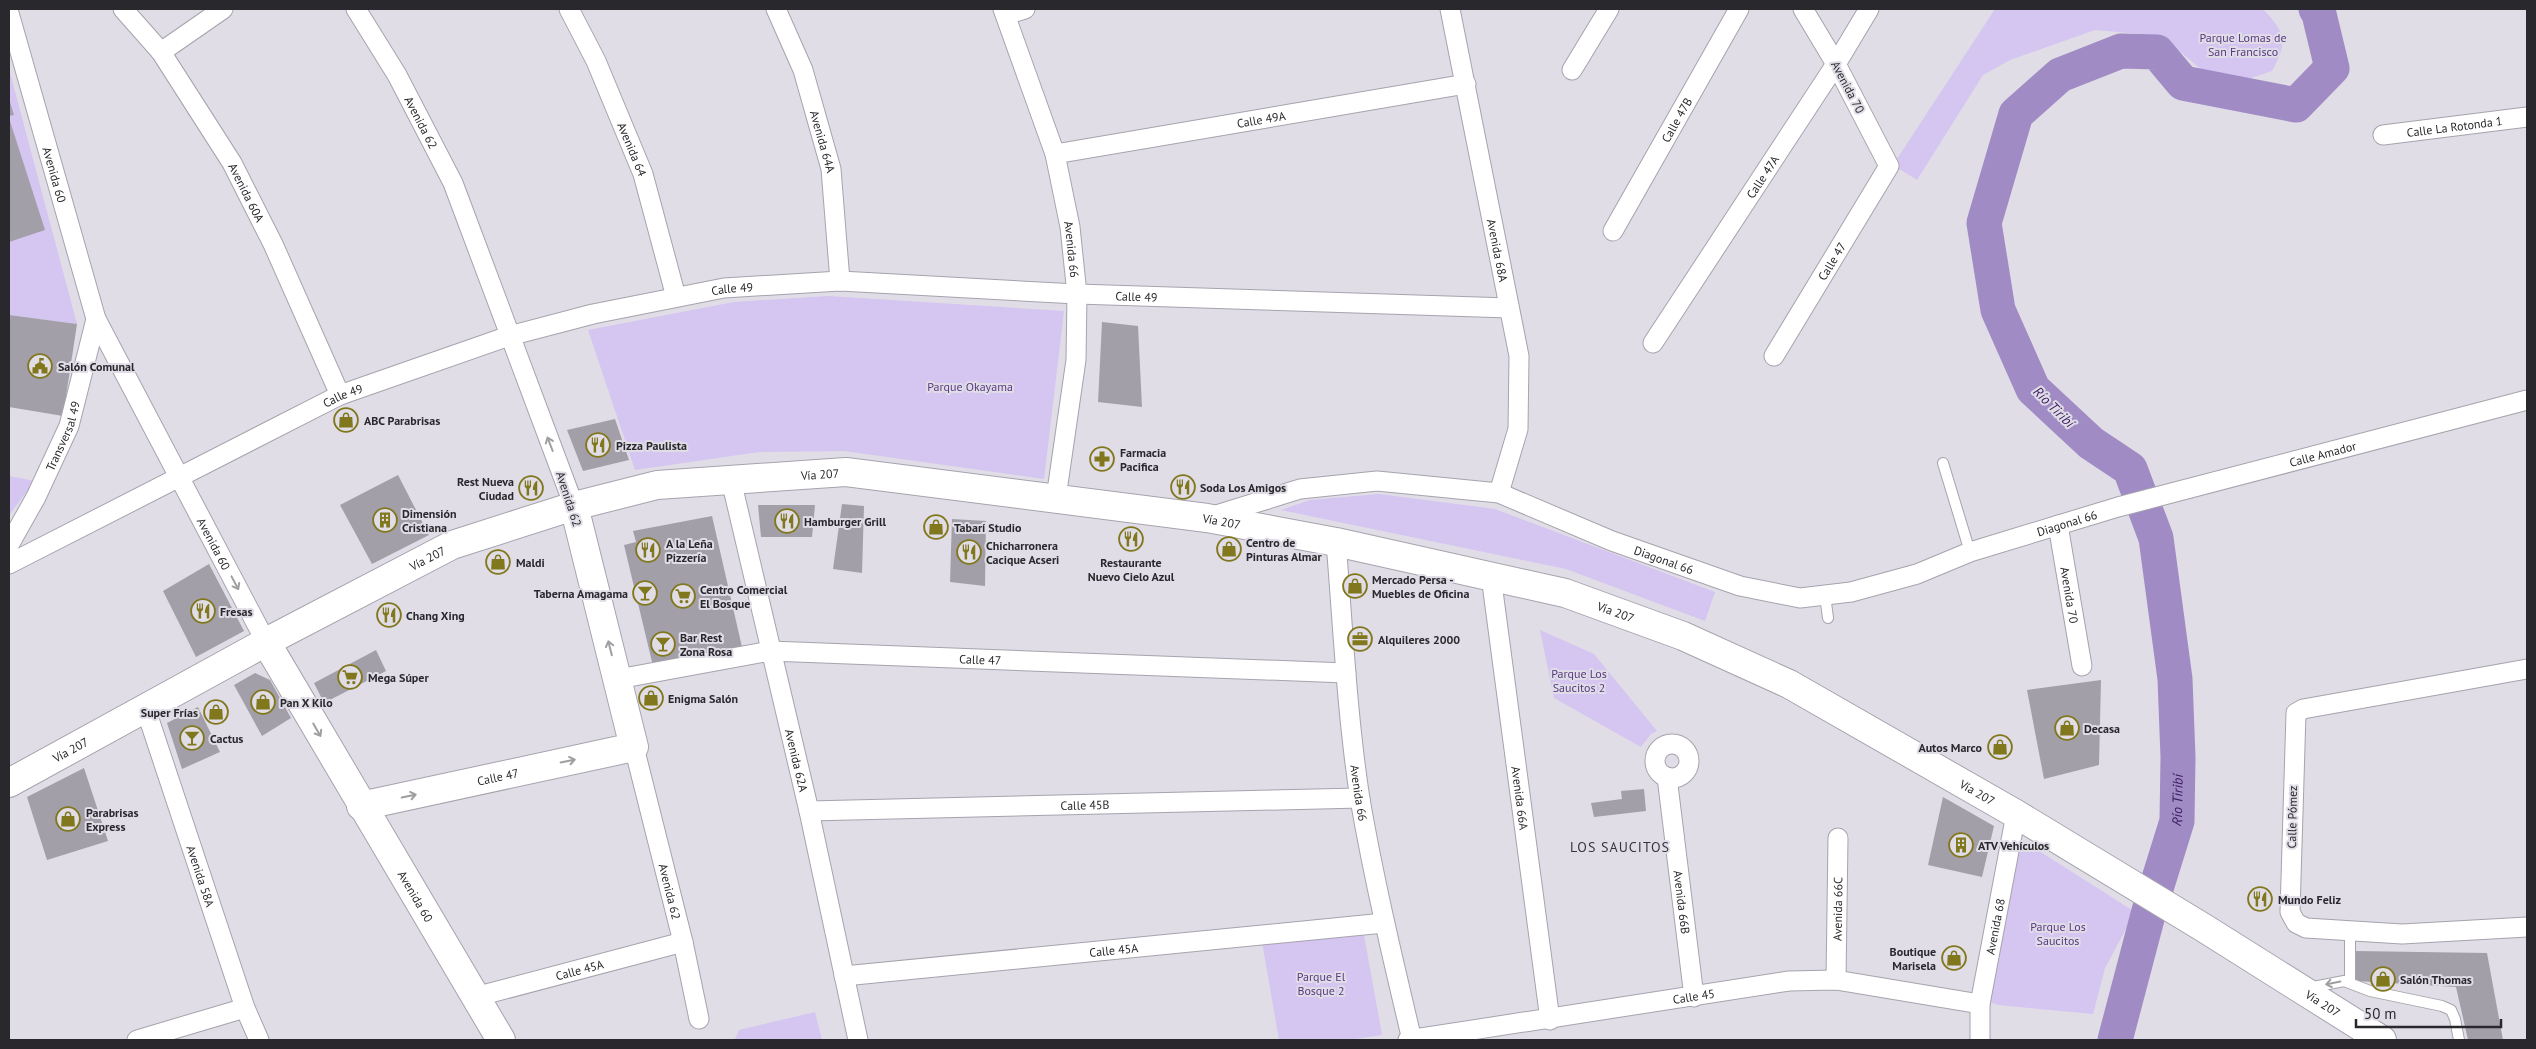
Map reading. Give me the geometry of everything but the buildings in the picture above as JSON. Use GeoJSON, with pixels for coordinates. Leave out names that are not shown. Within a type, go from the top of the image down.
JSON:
{"type":"FeatureCollection","features":[{"type":"Feature","properties":{"kind":"main road","name":"Vía 207"},"geometry":{"type":"LineString","coordinates":[[9,783],[146,710],[266,642],[452,545],[574,506],[657,485],[846,472],[1207,518],[1336,542],[1491,576],[1574,597],[1683,636],[1789,684],[2016,814],[2104,866],[2299,990],[2382,1040]]}},
{"type":"Feature","properties":{"kind":"main road","name":"Avenida 62"},"geometry":{"type":"LineString","coordinates":[[574,506],[634,747]]}},
{"type":"Feature","properties":{"kind":"main road","name":"Avenida 60"},"geometry":{"type":"LineString","coordinates":[[266,642],[361,806],[501,1040]]}},
{"type":"Feature","properties":{"kind":"main road","name":"Calle 47"},"geometry":{"type":"LineString","coordinates":[[361,806],[634,747]]}},
{"type":"Feature","properties":{"kind":"street","name":"Avenida 60A"},"geometry":{"type":"LineString","coordinates":[[123,9],[162,52],[232,162],[273,244],[340,395]]}},
{"type":"Feature","properties":{"kind":"street"},"geometry":{"type":"LineString","coordinates":[[162,52],[223,9]]}},
{"type":"Feature","properties":{"kind":"street","name":"Avenida 62"},"geometry":{"type":"LineString","coordinates":[[356,9],[397,75],[453,183],[574,506]]}},
{"type":"Feature","properties":{"kind":"street","name":"Avenida 64"},"geometry":{"type":"LineString","coordinates":[[569,9],[596,61],[643,174],[676,297]]}},
{"type":"Feature","properties":{"kind":"street","name":"Avenida 64A"},"geometry":{"type":"LineString","coordinates":[[776,9],[803,70],[831,169],[840,281]]}},
{"type":"Feature","properties":{"kind":"street"},"geometry":{"type":"LineString","coordinates":[[1004,12],[1025,9]]}},
{"type":"Feature","properties":{"kind":"street","name":"Avenida 68A"},"geometry":{"type":"LineString","coordinates":[[1450,9],[1518,356],[1518,429],[1499,493]]}},
{"type":"Feature","properties":{"kind":"street"},"geometry":{"type":"LineString","coordinates":[[1572,70],[1609,9]]}},
{"type":"Feature","properties":{"kind":"street","name":"Calle 47B"},"geometry":{"type":"LineString","coordinates":[[1613,231],[1739,9]]}},
{"type":"Feature","properties":{"kind":"street","name":"Avenida 70"},"geometry":{"type":"LineString","coordinates":[[1803,9],[1836,64],[1890,166]]}},
{"type":"Feature","properties":{"kind":"street","name":"Calle 47A"},"geometry":{"type":"LineString","coordinates":[[1653,343],[1836,64],[1868,9]]}},
{"type":"Feature","properties":{"kind":"street","name":"Avenida 66"},"geometry":{"type":"LineString","coordinates":[[1004,12],[1055,154],[1070,227],[1077,294],[1076,360],[1056,498]]}},
{"type":"Feature","properties":{"kind":"street","name":"Avenida 60"},"geometry":{"type":"LineString","coordinates":[[12,14],[96,318],[266,642]]}},
{"type":"Feature","properties":{"kind":"street","name":"Calle 49A"},"geometry":{"type":"LineString","coordinates":[[1055,154],[1466,84]]}},
{"type":"Feature","properties":{"kind":"street","name":"Calle La Rotonda 1"},"geometry":{"type":"LineString","coordinates":[[2383,135],[2527,116]]}},
{"type":"Feature","properties":{"kind":"street","name":"Calle 47"},"geometry":{"type":"LineString","coordinates":[[1774,356],[1890,166]]}},
{"type":"Feature","properties":{"kind":"street","name":"Calle 49"},"geometry":{"type":"LineString","coordinates":[[9,564],[340,395],[509,336],[593,314],[724,288],[840,281],[1077,294],[1509,308]]}},
{"type":"Feature","properties":{"kind":"street","name":"Transversal 49"},"geometry":{"type":"LineString","coordinates":[[9,545],[36,498],[69,426],[96,318]]}},
{"type":"Feature","properties":{"kind":"street","name":"Calle Amador"},"geometry":{"type":"LineString","coordinates":[[2118,507],[2527,400]]}},
{"type":"Feature","properties":{"kind":"street","name":"Avenida 62A"},"geometry":{"type":"LineString","coordinates":[[732,480],[770,651],[809,811],[858,1040]]}},
{"type":"Feature","properties":{"kind":"street","name":"Diagonal 66"},"geometry":{"type":"LineString","coordinates":[[1207,518],[1300,489],[1377,482],[1499,493],[1612,541],[1740,586],[1800,598],[1851,592],[1917,574],[1970,552],[2118,507]]}},
{"type":"Feature","properties":{"kind":"street","name":"Avenida 70"},"geometry":{"type":"LineString","coordinates":[[2058,525],[2082,666]]}},
{"type":"Feature","properties":{"kind":"street","name":"Avenida 66"},"geometry":{"type":"LineString","coordinates":[[1336,542],[1346,673],[1360,798],[1384,923],[1411,1040]]}},
{"type":"Feature","properties":{"kind":"street","name":"Avenida 66A"},"geometry":{"type":"LineString","coordinates":[[1491,576],[1550,1020]]}},
{"type":"Feature","properties":{"kind":"street","name":"Calle 47"},"geometry":{"type":"LineString","coordinates":[[618,679],[770,651],[1346,673]]}},
{"type":"Feature","properties":{"kind":"street","name":"Calle Pómez"},"geometry":{"type":"LineString","coordinates":[[2527,670],[2303,709],[2296,713],[2290,912],[2296,924],[2306,928],[2350,931],[2402,934],[2527,928]]}},
{"type":"Feature","properties":{"kind":"street","name":"Avenida 58A"},"geometry":{"type":"LineString","coordinates":[[146,710],[245,1008],[260,1040]]}},
{"type":"Feature","properties":{"kind":"street","name":"Avenida 62"},"geometry":{"type":"LineString","coordinates":[[634,747],[683,942],[699,1019]]}},
{"type":"Feature","properties":{"kind":"street","name":"Avenida 66B"},"geometry":{"type":"LineString","coordinates":[[1667,778],[1694,996]]}},
{"type":"Feature","properties":{"kind":"street","name":"Calle 45B"},"geometry":{"type":"LineString","coordinates":[[809,811],[1360,798]]}},
{"type":"Feature","properties":{"kind":"street","name":"Avenida 68"},"geometry":{"type":"LineString","coordinates":[[1980,1040],[1980,1004],[2016,814]]}},
{"type":"Feature","properties":{"kind":"street","name":"Avenida 66C"},"geometry":{"type":"LineString","coordinates":[[1836,980],[1838,838]]}},
{"type":"Feature","properties":{"kind":"street","name":"Calle 45A"},"geometry":{"type":"LineString","coordinates":[[844,976],[1384,923]]}},
{"type":"Feature","properties":{"kind":"street","name":"Calle 45A"},"geometry":{"type":"LineString","coordinates":[[475,997],[683,942]]}},
{"type":"Feature","properties":{"kind":"street","name":"Calle 45"},"geometry":{"type":"LineString","coordinates":[[1411,1040],[1550,1020],[1789,981],[1836,980],[1980,1004]]}},
{"type":"Feature","properties":{"kind":"street"},"geometry":{"type":"LineString","coordinates":[[137,1040],[245,1008]]}},
{"type":"Feature","properties":{"kind":"lane"},"geometry":{"type":"LineString","coordinates":[[1943,463],[1970,552]]}},
{"type":"Feature","properties":{"kind":"lane"},"geometry":{"type":"LineString","coordinates":[[1825,595],[1828,618]]}},
{"type":"Feature","properties":{"kind":"lane"},"geometry":{"type":"LineString","coordinates":[[2350,931],[2350,983]]}},
{"type":"Feature","properties":{"kind":"lane"},"geometry":{"type":"LineString","coordinates":[[2299,990],[2344,981],[2370,992],[2451,1010],[2459,1040]]}},
{"type":"Feature","properties":{"kind":"green space","name":"Parque Lomas de San Francisco"},"geometry":{"type":"Polygon","coordinates":[[[1995,9],[2263,9],[2271,17],[2280,32],[2282,45],[2281,52],[2272,71],[2248,79],[2208,75],[2178,50],[2152,35],[2095,30],[2010,60],[1983,75],[1917,180],[1893,165],[1995,9]]]}},
{"type":"Feature","properties":{"kind":"green space"},"geometry":{"type":"Polygon","coordinates":[[[9,69],[77,324],[9,315],[9,69]]]}},
{"type":"Feature","properties":{"kind":"green space","name":"Parque Okayama"},"geometry":{"type":"Polygon","coordinates":[[[828,296],[1064,311],[1044,479],[844,451],[759,452],[635,470],[588,330],[734,302],[828,296]]]}},
{"type":"Feature","properties":{"kind":"green space"},"geometry":{"type":"Polygon","coordinates":[[[9,476],[35,481],[9,515],[9,476]]]}},
{"type":"Feature","properties":{"kind":"green space"},"geometry":{"type":"Polygon","coordinates":[[[1379,494],[1495,509],[1715,592],[1705,621],[1566,569],[1281,510],[1310,500],[1379,494]]]}},
{"type":"Feature","properties":{"kind":"green space","name":"Parque Los Saucitos 2"},"geometry":{"type":"Polygon","coordinates":[[[1540,630],[1594,654],[1657,731],[1651,734],[1641,747],[1554,698],[1540,630]]]}},
{"type":"Feature","properties":{"kind":"green space","name":"Parque Los Saucitos"},"geometry":{"type":"Polygon","coordinates":[[[2020,839],[2135,912],[2105,968],[2093,1014],[1998,1005],[1989,1002],[2020,839]]]}},
{"type":"Feature","properties":{"kind":"green space","name":"Parque El Bosque 2"},"geometry":{"type":"Polygon","coordinates":[[[1362,924],[1382,1035],[1348,1040],[1279,1040],[1261,936],[1362,924]]]}},
{"type":"Feature","properties":{"kind":"green space"},"geometry":{"type":"Polygon","coordinates":[[[815,1012],[822,1040],[730,1040],[735,1039],[739,1030],[815,1012]]]}},
{"type":"Feature","properties":{"kind":"waterway","name":"Río Tiribí"},"geometry":{"type":"LineString","coordinates":[[2115,1040],[2149,911],[2177,821],[2178,757],[2175,679],[2156,538],[2130,469],[2091,443],[2033,389],[1998,310],[1984,223],[2016,114],[2060,75],[2121,51],[2157,52],[2183,83],[2296,105],[2332,68],[2319,14],[2316,9]]}},
{"type":"Feature","properties":{"kind":"place","name":"Salón Comunal"},"geometry":{"type":"Point","coordinates":[40,366]}},
{"type":"Feature","properties":{"kind":"place","name":"ABC Parabrisas"},"geometry":{"type":"Point","coordinates":[346,420]}},
{"type":"Feature","properties":{"kind":"place","name":"Pizza Paulista"},"geometry":{"type":"Point","coordinates":[598,445]}},
{"type":"Feature","properties":{"kind":"place","name":"Farmacia Pacifica"},"geometry":{"type":"Point","coordinates":[1102,459]}},
{"type":"Feature","properties":{"kind":"place","name":"Soda Los Amigos"},"geometry":{"type":"Point","coordinates":[1183,487]}},
{"type":"Feature","properties":{"kind":"place","name":"Rest Nueva Ciudad"},"geometry":{"type":"Point","coordinates":[531,488]}},
{"type":"Feature","properties":{"kind":"place","name":"Dimensión Cristiana"},"geometry":{"type":"Point","coordinates":[385,520]}},
{"type":"Feature","properties":{"kind":"place","name":"Hamburger Grill"},"geometry":{"type":"Point","coordinates":[787,521]}},
{"type":"Feature","properties":{"kind":"place","name":"Tabarí Studio"},"geometry":{"type":"Point","coordinates":[936,527]}},
{"type":"Feature","properties":{"kind":"place","name":"Restaurante Nuevo Cielo Azul"},"geometry":{"type":"Point","coordinates":[1131,539]}},
{"type":"Feature","properties":{"kind":"place","name":"Centro de Pinturas Almar"},"geometry":{"type":"Point","coordinates":[1229,549]}},
{"type":"Feature","properties":{"kind":"place","name":"A la Leña Pizzería"},"geometry":{"type":"Point","coordinates":[648,550]}},
{"type":"Feature","properties":{"kind":"place","name":"Chicharronera Cacique Acseri"},"geometry":{"type":"Point","coordinates":[969,552]}},
{"type":"Feature","properties":{"kind":"place","name":"Maldi"},"geometry":{"type":"Point","coordinates":[498,562]}},
{"type":"Feature","properties":{"kind":"place","name":"Mercado Persa - Muebles de Oficina"},"geometry":{"type":"Point","coordinates":[1355,586]}},
{"type":"Feature","properties":{"kind":"place","name":"Taberna Amagama"},"geometry":{"type":"Point","coordinates":[645,593]}},
{"type":"Feature","properties":{"kind":"place","name":"Centro Comercial El Bosque"},"geometry":{"type":"Point","coordinates":[683,596]}},
{"type":"Feature","properties":{"kind":"place","name":"Fresas"},"geometry":{"type":"Point","coordinates":[203,611]}},
{"type":"Feature","properties":{"kind":"place","name":"Chang Xing"},"geometry":{"type":"Point","coordinates":[389,615]}},
{"type":"Feature","properties":{"kind":"place","name":"Alquileres 2000"},"geometry":{"type":"Point","coordinates":[1360,639]}},
{"type":"Feature","properties":{"kind":"place","name":"Bar Rest Zona Rosa"},"geometry":{"type":"Point","coordinates":[663,644]}},
{"type":"Feature","properties":{"kind":"place","name":"Mega Súper"},"geometry":{"type":"Point","coordinates":[350,677]}},
{"type":"Feature","properties":{"kind":"place","name":"Enigma Salón"},"geometry":{"type":"Point","coordinates":[651,698]}},
{"type":"Feature","properties":{"kind":"place","name":"Pan X Kilo"},"geometry":{"type":"Point","coordinates":[263,702]}},
{"type":"Feature","properties":{"kind":"place","name":"Super Frías"},"geometry":{"type":"Point","coordinates":[216,712]}},
{"type":"Feature","properties":{"kind":"place","name":"Decasa"},"geometry":{"type":"Point","coordinates":[2067,728]}},
{"type":"Feature","properties":{"kind":"place","name":"Cactus"},"geometry":{"type":"Point","coordinates":[192,738]}},
{"type":"Feature","properties":{"kind":"place","name":"Autos Marco"},"geometry":{"type":"Point","coordinates":[2000,747]}},
{"type":"Feature","properties":{"kind":"place","name":"Parabrisas Express"},"geometry":{"type":"Point","coordinates":[68,819]}},
{"type":"Feature","properties":{"kind":"place","name":"ATV Vehículos"},"geometry":{"type":"Point","coordinates":[1961,845]}},
{"type":"Feature","properties":{"kind":"place","name":"Mundo Feliz"},"geometry":{"type":"Point","coordinates":[2260,899]}},
{"type":"Feature","properties":{"kind":"place","name":"Boutique Marisela"},"geometry":{"type":"Point","coordinates":[1954,958]}},
{"type":"Feature","properties":{"kind":"place","name":"Salón Thomas"},"geometry":{"type":"Point","coordinates":[2383,979]}},
{"type":"Feature","properties":{"kind":"district","name":"LOS SAUCITOS"},"geometry":{"type":"Point","coordinates":[1620,847]}}]}
